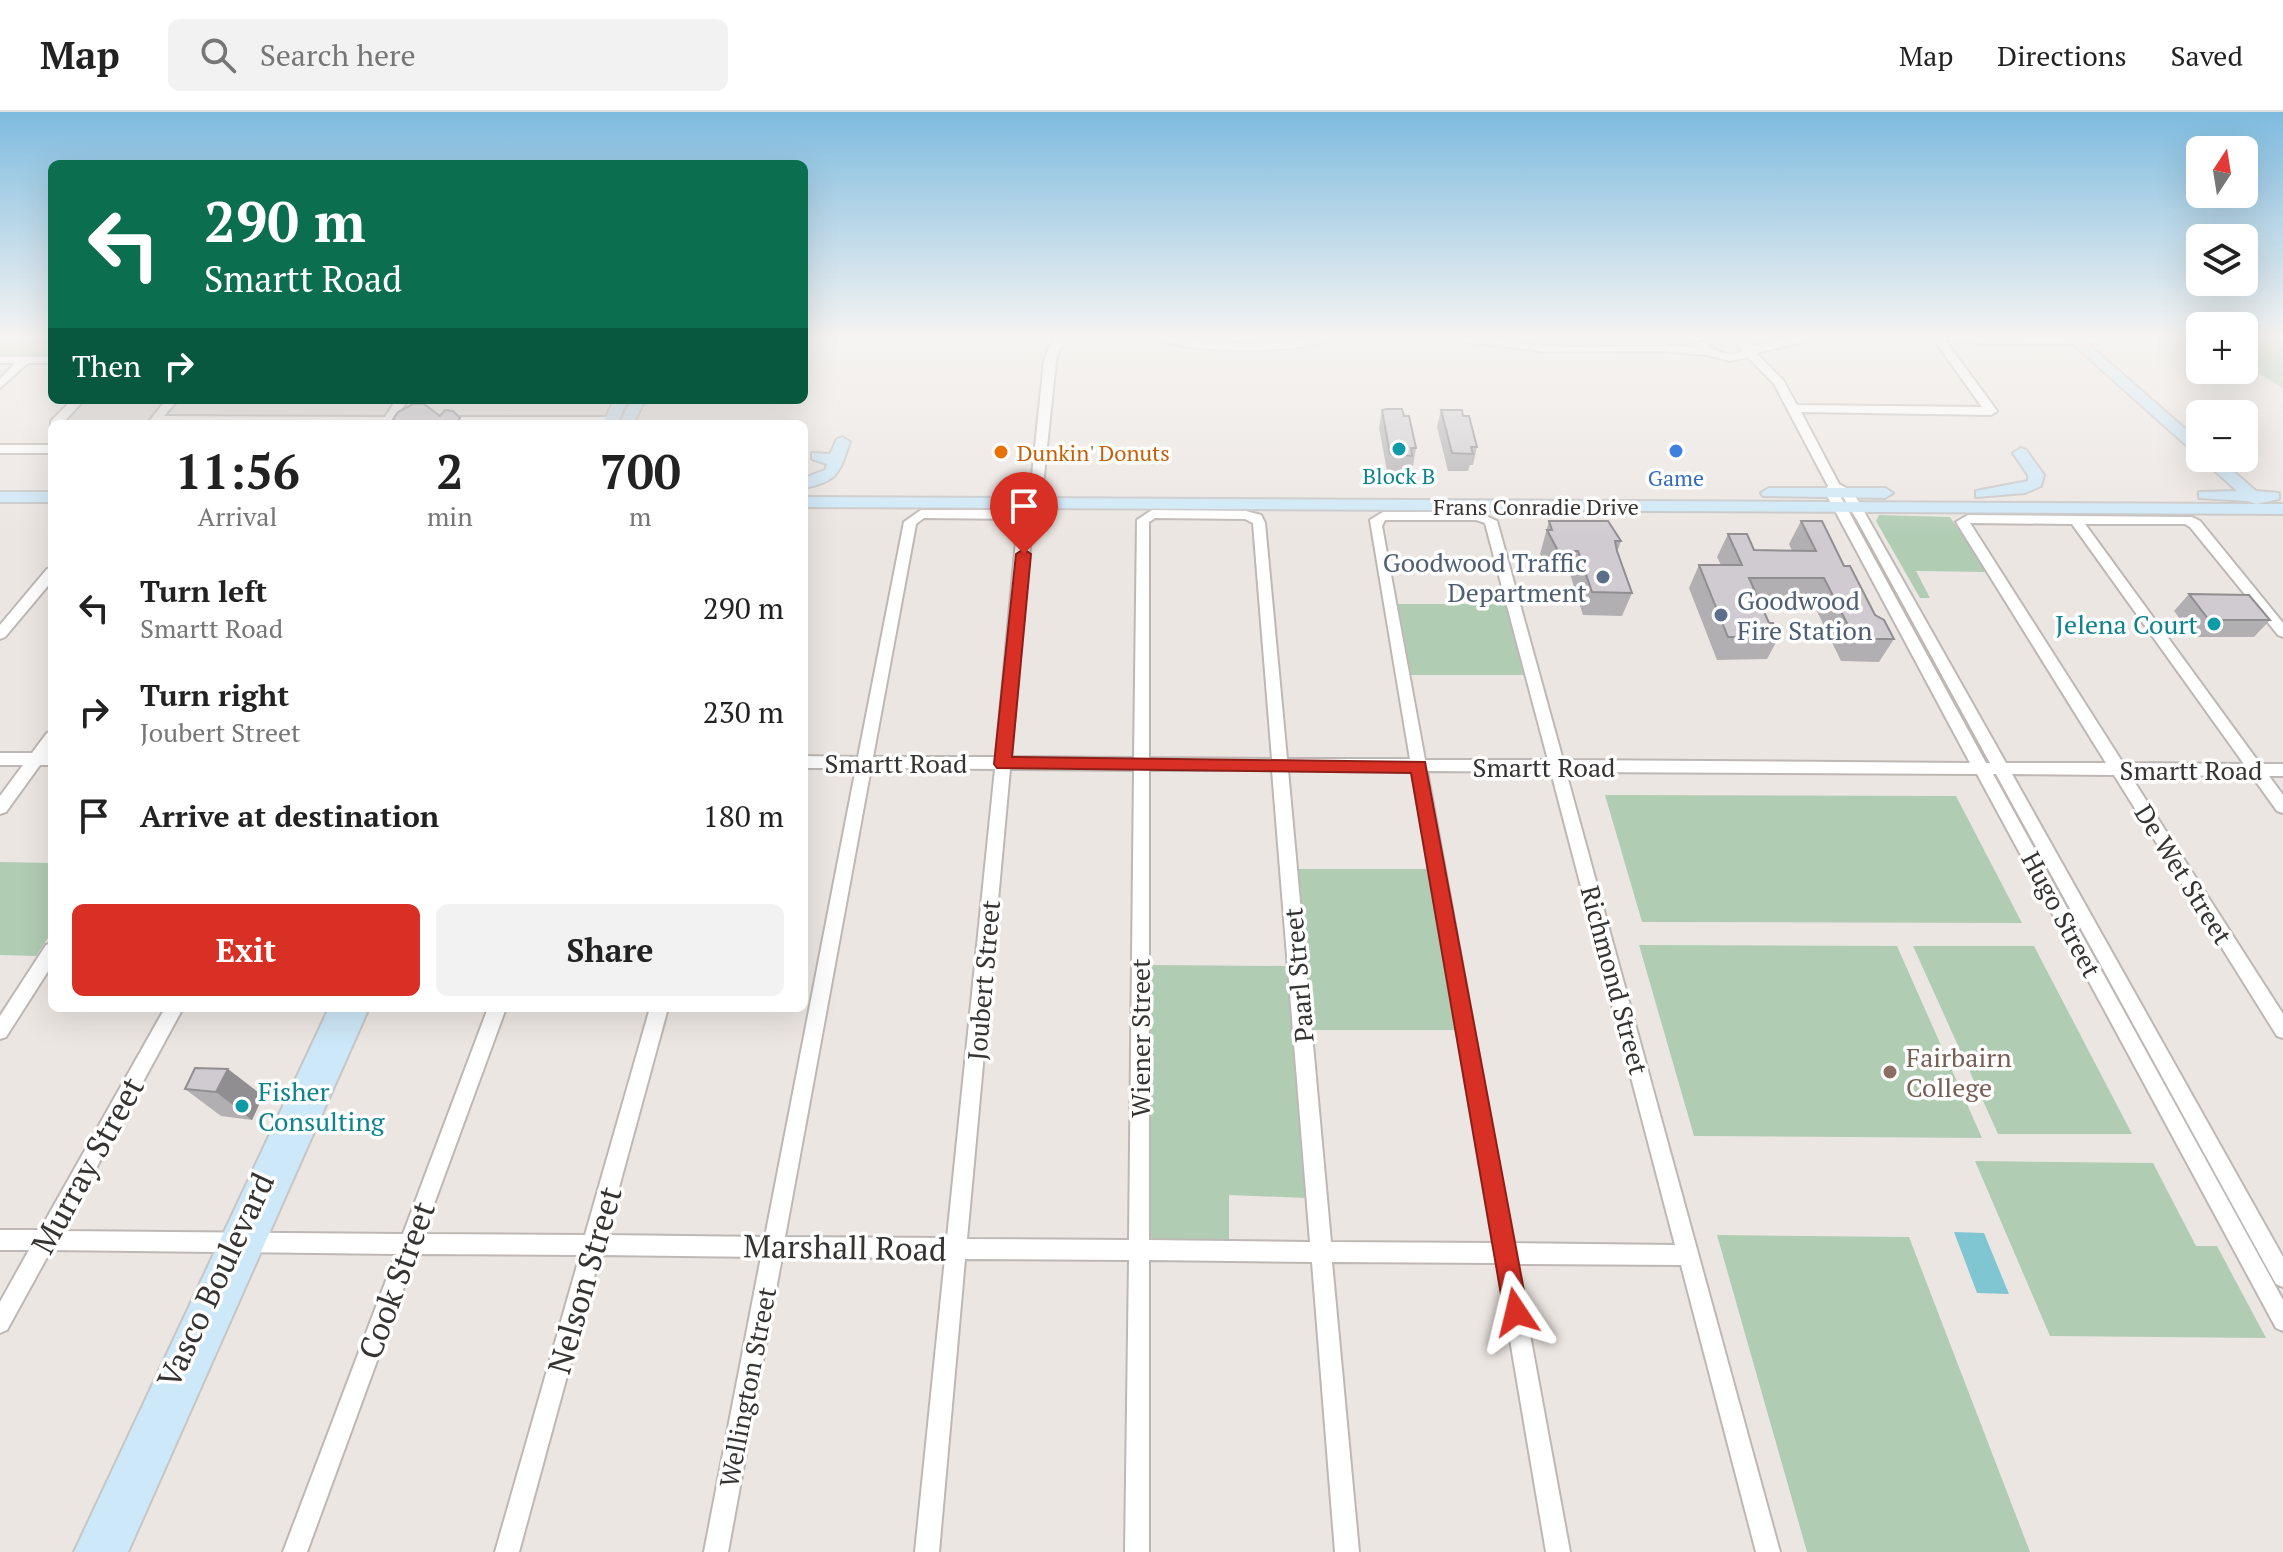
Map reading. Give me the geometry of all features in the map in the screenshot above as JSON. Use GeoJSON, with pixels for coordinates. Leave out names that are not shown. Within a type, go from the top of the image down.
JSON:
{"type":"FeatureCollection","features":[{"type":"Feature","properties":{"kind":"main road"},"geometry":{"type":"LineString","coordinates":[[619,420],[634,404]]}},
{"type":"Feature","properties":{"kind":"main road"},"geometry":{"type":"LineString","coordinates":[[2152,404],[2186,437]]}},
{"type":"Feature","properties":{"kind":"main road"},"geometry":{"type":"LineString","coordinates":[[2165,404],[2186,421]]}},
{"type":"Feature","properties":{"kind":"main road"},"geometry":{"type":"LineString","coordinates":[[808,482],[827,476],[836,464],[842,442]]}},
{"type":"Feature","properties":{"kind":"main road"},"geometry":{"type":"LineString","coordinates":[[1982,494],[2034,485],[2036,475],[2021,453]]}},
{"type":"Feature","properties":{"kind":"main road"},"geometry":{"type":"LineString","coordinates":[[817,456],[831,459],[836,464]]}},
{"type":"Feature","properties":{"kind":"main road"},"geometry":{"type":"LineString","coordinates":[[2225,472],[2251,495],[2278,503]]}},
{"type":"Feature","properties":{"kind":"main road"},"geometry":{"type":"LineString","coordinates":[[2245,472],[2278,503],[2283,522]]}},
{"type":"Feature","properties":{"kind":"main road"},"geometry":{"type":"LineString","coordinates":[[0,486],[48,486]]}},
{"type":"Feature","properties":{"kind":"main road","name":"Frans Conradie Drive"},"geometry":{"type":"LineString","coordinates":[[808,490],[1036,498]]}},
{"type":"Feature","properties":{"kind":"main road","name":"Frans Conradie Drive"},"geometry":{"type":"LineString","coordinates":[[1841,497],[2251,495]]}},
{"type":"Feature","properties":{"kind":"main road"},"geometry":{"type":"LineString","coordinates":[[0,497],[48,497]]}},
{"type":"Feature","properties":{"kind":"main road","name":"Frans Conradie Drive"},"geometry":{"type":"LineString","coordinates":[[808,502],[1036,498],[1841,497],[2278,503]]}},
{"type":"Feature","properties":{"kind":"main road","name":"Vasco Boulevard"},"geometry":{"type":"LineString","coordinates":[[113,1552],[338,1012]]}},
{"type":"Feature","properties":{"kind":"main road","name":"Vasco Boulevard"},"geometry":{"type":"LineString","coordinates":[[89,1552],[356,1012]]}},
{"type":"Feature","properties":{"kind":"street"},"geometry":{"type":"LineString","coordinates":[[60,420],[74,404]]}},
{"type":"Feature","properties":{"kind":"street"},"geometry":{"type":"LineString","coordinates":[[155,420],[168,404]]}},
{"type":"Feature","properties":{"kind":"street"},"geometry":{"type":"LineString","coordinates":[[1036,498],[1046,404]]}},
{"type":"Feature","properties":{"kind":"street"},"geometry":{"type":"LineString","coordinates":[[1790,404],[1841,497]]}},
{"type":"Feature","properties":{"kind":"street"},"geometry":{"type":"LineString","coordinates":[[1792,408],[1991,411],[1986,404]]}},
{"type":"Feature","properties":{"kind":"street"},"geometry":{"type":"LineString","coordinates":[[32,449],[48,432]]}},
{"type":"Feature","properties":{"kind":"street"},"geometry":{"type":"LineString","coordinates":[[0,449],[48,449]]}},
{"type":"Feature","properties":{"kind":"street","name":"Hugo Street"},"geometry":{"type":"LineString","coordinates":[[1841,497],[1900,618],[2277,1254],[2283,1277]]}},
{"type":"Feature","properties":{"kind":"street","name":"Hugo Street"},"geometry":{"type":"LineString","coordinates":[[1841,497],[1919,618],[1992,769],[2283,1321]]}},
{"type":"Feature","properties":{"kind":"street","name":"Joubert Street"},"geometry":{"type":"LineString","coordinates":[[915,516],[1015,514],[1026,521],[927,1552]]}},
{"type":"Feature","properties":{"kind":"street","name":"Paarl Street"},"geometry":{"type":"LineString","coordinates":[[1144,524],[1144,517],[1152,514],[1246,515],[1258,520],[1347,1552]]}},
{"type":"Feature","properties":{"kind":"street","name":"Wellington Street"},"geometry":{"type":"LineString","coordinates":[[716,1552],[910,522],[915,516]]}},
{"type":"Feature","properties":{"kind":"street","name":"Richmond Street"},"geometry":{"type":"LineString","coordinates":[[1419,766],[1376,520],[1387,516],[1482,517],[1491,521],[1768,1552]]}},
{"type":"Feature","properties":{"kind":"street","name":"De Wet Street"},"geometry":{"type":"LineString","coordinates":[[2075,519],[1968,519],[1962,522],[2283,1030]]}},
{"type":"Feature","properties":{"kind":"street"},"geometry":{"type":"LineString","coordinates":[[2075,519],[2182,519],[2195,524],[2283,632]]}},
{"type":"Feature","properties":{"kind":"street"},"geometry":{"type":"LineString","coordinates":[[2075,519],[2283,807]]}},
{"type":"Feature","properties":{"kind":"street","name":"Wiener Street"},"geometry":{"type":"LineString","coordinates":[[1137,1552],[1144,524]]}},
{"type":"Feature","properties":{"kind":"street"},"geometry":{"type":"LineString","coordinates":[[0,634],[48,577]]}},
{"type":"Feature","properties":{"kind":"street"},"geometry":{"type":"LineString","coordinates":[[1900,618],[1919,618]]}},
{"type":"Feature","properties":{"kind":"street"},"geometry":{"type":"LineString","coordinates":[[0,759],[44,759]]}},
{"type":"Feature","properties":{"kind":"street"},"geometry":{"type":"LineString","coordinates":[[0,808],[44,759]]}},
{"type":"Feature","properties":{"kind":"street","name":"Smartt Road"},"geometry":{"type":"LineString","coordinates":[[808,762],[2283,770]]}},
{"type":"Feature","properties":{"kind":"street"},"geometry":{"type":"LineString","coordinates":[[1419,766],[1558,1552]]}},
{"type":"Feature","properties":{"kind":"street"},"geometry":{"type":"LineString","coordinates":[[0,1031],[48,956]]}},
{"type":"Feature","properties":{"kind":"street","name":"Murray Street"},"geometry":{"type":"LineString","coordinates":[[0,1323],[172,1012]]}},
{"type":"Feature","properties":{"kind":"street","name":"Cook Street"},"geometry":{"type":"LineString","coordinates":[[295,1552],[496,1012]]}},
{"type":"Feature","properties":{"kind":"street","name":"Nelson Street"},"geometry":{"type":"LineString","coordinates":[[507,1552],[658,1012]]}},
{"type":"Feature","properties":{"kind":"street","name":"Marshall Road"},"geometry":{"type":"LineString","coordinates":[[0,1240],[1689,1255]]}},
{"type":"Feature","properties":{"kind":"street"},"geometry":{"type":"LineString","coordinates":[[2248,1256],[2277,1254]]}},
{"type":"Feature","properties":{"kind":"green space"},"geometry":{"type":"Polygon","coordinates":[[[1879,515],[1950,517],[1987,572],[1916,571],[1930,598],[1920,598],[1876,521],[1879,515]]]}},
{"type":"Feature","properties":{"kind":"green space"},"geometry":{"type":"Polygon","coordinates":[[[1398,604],[1506,604],[1525,675],[1411,675],[1398,604]]]}},
{"type":"Feature","properties":{"kind":"green space"},"geometry":{"type":"Polygon","coordinates":[[[1605,795],[1956,796],[2022,923],[1642,922],[1605,795]]]}},
{"type":"Feature","properties":{"kind":"green space"},"geometry":{"type":"Polygon","coordinates":[[[0,862],[48,863],[48,938],[36,956],[0,955],[0,862]]]}},
{"type":"Feature","properties":{"kind":"green space"},"geometry":{"type":"Polygon","coordinates":[[[1298,869],[1428,869],[1456,1030],[1313,1030],[1298,869]]]}},
{"type":"Feature","properties":{"kind":"green space"},"geometry":{"type":"Polygon","coordinates":[[[1639,945],[1897,946],[1982,1138],[1694,1136],[1639,945]]]}},
{"type":"Feature","properties":{"kind":"green space"},"geometry":{"type":"Polygon","coordinates":[[[1913,946],[2034,946],[2132,1134],[1998,1134],[1913,946]]]}},
{"type":"Feature","properties":{"kind":"green space"},"geometry":{"type":"Polygon","coordinates":[[[1150,965],[1288,966],[1307,1198],[1229,1195],[1229,1240],[1153,1239],[1149,1236],[1150,965]]]}},
{"type":"Feature","properties":{"kind":"green space"},"geometry":{"type":"Polygon","coordinates":[[[1975,1161],[2153,1163],[2196,1246],[2217,1246],[2266,1338],[2050,1336],[1975,1161]]]}},
{"type":"Feature","properties":{"kind":"green space"},"geometry":{"type":"Polygon","coordinates":[[[1717,1235],[1909,1237],[2030,1552],[1807,1552],[1717,1235]]]}},
{"type":"Feature","properties":{"kind":"water"},"geometry":{"type":"Polygon","coordinates":[[[1954,1232],[1984,1233],[2009,1294],[1977,1293],[1954,1232]]]}},
{"type":"Feature","properties":{"kind":"building"},"geometry":{"type":"Polygon","coordinates":[[[413,404],[424,404],[440,416],[445,410],[453,411],[460,418],[393,420],[398,412],[413,404]]]}},
{"type":"Feature","properties":{"kind":"building"},"geometry":{"type":"Polygon","coordinates":[[[1402,409],[1404,416],[1409,416],[1416,448],[1411,448],[1412,456],[1390,454],[1382,410],[1402,409]]]}},
{"type":"Feature","properties":{"kind":"building"},"geometry":{"type":"Polygon","coordinates":[[[1441,410],[1462,410],[1463,416],[1469,416],[1477,447],[1471,447],[1473,454],[1452,453],[1441,410]]]}},
{"type":"Feature","properties":{"kind":"building"},"geometry":{"type":"Polygon","coordinates":[[[1549,521],[1608,521],[1621,541],[1615,541],[1632,593],[1592,592],[1578,551],[1558,551],[1547,530],[1552,530],[1549,521]]]}},
{"type":"Feature","properties":{"kind":"building"},"geometry":{"type":"Polygon","coordinates":[[[1801,521],[1822,521],[1844,566],[1850,566],[1875,615],[1884,620],[1894,639],[1855,639],[1824,578],[1749,578],[1769,623],[1773,623],[1779,637],[1728,637],[1699,565],[1742,565],[1728,534],[1747,534],[1754,550],[1816,551],[1801,521]]]}},
{"type":"Feature","properties":{"kind":"building"},"geometry":{"type":"Polygon","coordinates":[[[2189,594],[2249,595],[2270,620],[2209,620],[2189,594]]]}},
{"type":"Feature","properties":{"kind":"building"},"geometry":{"type":"Polygon","coordinates":[[[195,1068],[228,1069],[216,1092],[185,1089],[195,1068]]]}},
{"type":"Feature","properties":{"kind":"place","name":"Block B"},"geometry":{"type":"Point","coordinates":[1399,449]}},
{"type":"Feature","properties":{"kind":"place","name":"Game"},"geometry":{"type":"Point","coordinates":[1676,451]}},
{"type":"Feature","properties":{"kind":"place","name":"Dunkin' Donuts"},"geometry":{"type":"Point","coordinates":[1001,452]}},
{"type":"Feature","properties":{"kind":"place","name":"Goodwood Traffic Department"},"geometry":{"type":"Point","coordinates":[1603,577]}},
{"type":"Feature","properties":{"kind":"place","name":"Goodwood Fire Station"},"geometry":{"type":"Point","coordinates":[1721,615]}},
{"type":"Feature","properties":{"kind":"place","name":"Jelena Court"},"geometry":{"type":"Point","coordinates":[2214,624]}},
{"type":"Feature","properties":{"kind":"place","name":"Fairbairn College"},"geometry":{"type":"Point","coordinates":[1890,1072]}},
{"type":"Feature","properties":{"kind":"place","name":"Fisher Consulting"},"geometry":{"type":"Point","coordinates":[242,1106]}},
{"type":"Feature","properties":{"kind":"route"},"geometry":{"type":"LineString","coordinates":[[1024,554],[1003,764],[1419,766],[1516,1312]]}}]}
